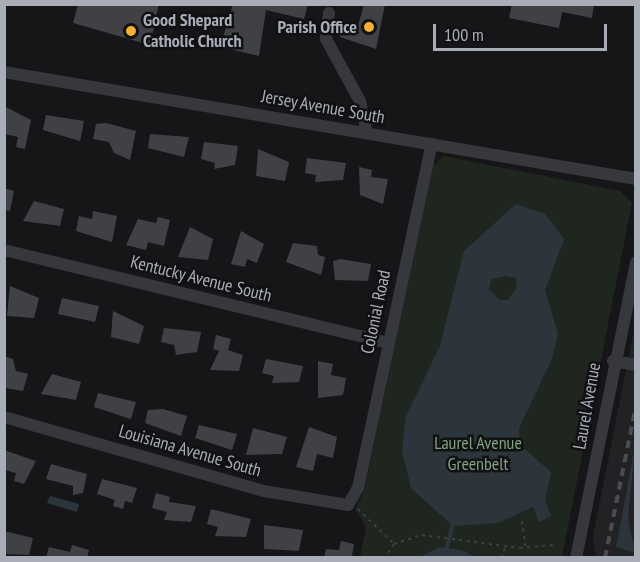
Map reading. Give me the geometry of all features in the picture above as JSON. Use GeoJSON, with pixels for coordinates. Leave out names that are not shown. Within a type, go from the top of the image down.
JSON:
{"type":"FeatureCollection","features":[{"type":"Feature","properties":{"kind":"street"},"geometry":{"type":"LineString","coordinates":[[329,13],[326,39],[360,101],[367,133]]}},
{"type":"Feature","properties":{"kind":"street","name":"Jersey Avenue South"},"geometry":{"type":"LineString","coordinates":[[4,72],[636,179]]}},
{"type":"Feature","properties":{"kind":"street","name":"Colonial Road"},"geometry":{"type":"LineString","coordinates":[[351,503],[358,488],[432,144]]}},
{"type":"Feature","properties":{"kind":"street","name":"Kentucky Avenue South"},"geometry":{"type":"LineString","coordinates":[[4,250],[388,343]]}},
{"type":"Feature","properties":{"kind":"street","name":"Laurel Avenue"},"geometry":{"type":"LineString","coordinates":[[576,558],[613,361],[636,262]]}},
{"type":"Feature","properties":{"kind":"street"},"geometry":{"type":"LineString","coordinates":[[613,361],[636,365]]}},
{"type":"Feature","properties":{"kind":"street","name":"Louisiana Avenue South"},"geometry":{"type":"LineString","coordinates":[[4,417],[264,491],[338,506],[351,503]]}},
{"type":"Feature","properties":{"kind":"path"},"geometry":{"type":"LineString","coordinates":[[351,503],[394,544]]}},
{"type":"Feature","properties":{"kind":"path"},"geometry":{"type":"LineString","coordinates":[[522,521],[526,548]]}},
{"type":"Feature","properties":{"kind":"path"},"geometry":{"type":"LineString","coordinates":[[385,558],[394,544],[413,536],[446,537],[526,548],[554,545]]}},
{"type":"Feature","properties":{"kind":"path"},"geometry":{"type":"LineString","coordinates":[[501,558],[506,546]]}},
{"type":"Feature","properties":{"kind":"shaded area"},"geometry":{"type":"Polygon","coordinates":[[[516,204],[545,214],[564,239],[545,290],[558,334],[552,359],[519,428],[520,445],[551,472],[545,500],[551,516],[539,522],[533,507],[498,523],[453,526],[411,488],[402,451],[406,416],[440,346],[464,251],[516,204]],[[506,276],[491,279],[489,290],[500,300],[508,300],[517,287],[516,278],[506,276]]]}},
{"type":"Feature","properties":{"kind":"shaded area"},"geometry":{"type":"Polygon","coordinates":[[[635,325],[635,557],[596,558],[593,536],[635,325]]]}},
{"type":"Feature","properties":{"kind":"shaded area"},"geometry":{"type":"Polygon","coordinates":[[[635,447],[628,518],[635,553],[616,547],[635,447]]]}},
{"type":"Feature","properties":{"kind":"shaded area"},"geometry":{"type":"Polygon","coordinates":[[[50,496],[79,504],[77,512],[47,503],[50,496]]]}},
{"type":"Feature","properties":{"kind":"shaded area"},"geometry":{"type":"Polygon","coordinates":[[[439,547],[461,550],[475,557],[420,557],[439,547]]]}},
{"type":"Feature","properties":{"kind":"green space","name":"Laurel Avenue Greenbelt"},"geometry":{"type":"Polygon","coordinates":[[[444,156],[620,191],[632,203],[562,557],[360,557],[366,527],[355,509],[364,491],[433,165],[444,156]]]}},
{"type":"Feature","properties":{"kind":"building","name":"Good Shepard Catholic Church"},"geometry":{"type":"Polygon","coordinates":[[[78,4],[159,4],[150,45],[73,23],[78,4]]]}},
{"type":"Feature","properties":{"kind":"building"},"geometry":{"type":"Polygon","coordinates":[[[233,4],[308,4],[304,19],[266,10],[259,56],[220,47],[233,4]]]}},
{"type":"Feature","properties":{"kind":"building","name":"Parish Office"},"geometry":{"type":"Polygon","coordinates":[[[364,4],[385,4],[376,49],[340,37],[342,26],[357,30],[364,4]]]}},
{"type":"Feature","properties":{"kind":"building"},"geometry":{"type":"Polygon","coordinates":[[[512,4],[594,4],[592,18],[562,12],[559,28],[509,18],[512,4]]]}},
{"type":"Feature","properties":{"kind":"building"},"geometry":{"type":"Polygon","coordinates":[[[4,106],[31,120],[25,149],[16,147],[18,137],[4,134],[4,106]]]}},
{"type":"Feature","properties":{"kind":"building"},"geometry":{"type":"Polygon","coordinates":[[[46,115],[84,121],[80,141],[43,130],[46,115]]]}},
{"type":"Feature","properties":{"kind":"building"},"geometry":{"type":"Polygon","coordinates":[[[106,123],[136,131],[130,160],[114,153],[109,142],[93,139],[96,124],[106,123]]]}},
{"type":"Feature","properties":{"kind":"building"},"geometry":{"type":"Polygon","coordinates":[[[150,134],[189,137],[184,157],[148,148],[150,134]]]}},
{"type":"Feature","properties":{"kind":"building"},"geometry":{"type":"Polygon","coordinates":[[[204,142],[238,146],[235,165],[214,169],[215,163],[201,159],[204,142]]]}},
{"type":"Feature","properties":{"kind":"building"},"geometry":{"type":"Polygon","coordinates":[[[258,149],[289,162],[285,181],[256,176],[258,149]]]}},
{"type":"Feature","properties":{"kind":"building"},"geometry":{"type":"Polygon","coordinates":[[[307,158],[346,163],[343,180],[315,182],[316,175],[305,173],[307,158]]]}},
{"type":"Feature","properties":{"kind":"building"},"geometry":{"type":"Polygon","coordinates":[[[359,167],[372,170],[371,177],[388,179],[383,204],[360,195],[359,167]]]}},
{"type":"Feature","properties":{"kind":"building"},"geometry":{"type":"Polygon","coordinates":[[[4,188],[14,191],[10,211],[4,210],[4,188]]]}},
{"type":"Feature","properties":{"kind":"building"},"geometry":{"type":"Polygon","coordinates":[[[34,201],[64,209],[60,226],[23,221],[34,201]]]}},
{"type":"Feature","properties":{"kind":"building"},"geometry":{"type":"Polygon","coordinates":[[[93,211],[117,216],[112,242],[76,231],[79,216],[92,219],[93,211]]]}},
{"type":"Feature","properties":{"kind":"building"},"geometry":{"type":"Polygon","coordinates":[[[158,217],[170,220],[164,246],[148,242],[146,250],[126,245],[138,219],[156,223],[158,217]]]}},
{"type":"Feature","properties":{"kind":"building"},"geometry":{"type":"Polygon","coordinates":[[[190,227],[213,239],[208,260],[178,257],[190,227]]]}},
{"type":"Feature","properties":{"kind":"building"},"geometry":{"type":"Polygon","coordinates":[[[241,231],[264,244],[257,263],[247,259],[245,267],[231,264],[241,231]]]}},
{"type":"Feature","properties":{"kind":"building"},"geometry":{"type":"Polygon","coordinates":[[[293,243],[317,246],[318,255],[325,257],[321,275],[286,262],[293,243]]]}},
{"type":"Feature","properties":{"kind":"building"},"geometry":{"type":"Polygon","coordinates":[[[340,259],[371,264],[368,281],[335,280],[333,261],[340,259]]]}},
{"type":"Feature","properties":{"kind":"building"},"geometry":{"type":"Polygon","coordinates":[[[10,286],[39,298],[34,318],[7,316],[10,286]]]}},
{"type":"Feature","properties":{"kind":"building"},"geometry":{"type":"Polygon","coordinates":[[[62,298],[99,306],[95,322],[58,314],[62,298]]]}},
{"type":"Feature","properties":{"kind":"building"},"geometry":{"type":"Polygon","coordinates":[[[113,311],[144,326],[139,344],[111,337],[113,311]]]}},
{"type":"Feature","properties":{"kind":"building"},"geometry":{"type":"Polygon","coordinates":[[[164,328],[201,332],[197,352],[176,355],[174,345],[161,342],[164,328]]]}},
{"type":"Feature","properties":{"kind":"building"},"geometry":{"type":"Polygon","coordinates":[[[216,335],[231,339],[228,350],[243,355],[239,371],[210,370],[219,351],[213,349],[216,335]]]}},
{"type":"Feature","properties":{"kind":"building"},"geometry":{"type":"Polygon","coordinates":[[[4,356],[13,359],[16,371],[28,374],[23,391],[5,388],[4,356]]]}},
{"type":"Feature","properties":{"kind":"building"},"geometry":{"type":"Polygon","coordinates":[[[266,359],[303,366],[299,382],[272,383],[274,376],[262,373],[266,359]]]}},
{"type":"Feature","properties":{"kind":"building"},"geometry":{"type":"Polygon","coordinates":[[[318,361],[333,364],[331,375],[346,378],[343,395],[318,398],[318,361]]]}},
{"type":"Feature","properties":{"kind":"building"},"geometry":{"type":"Polygon","coordinates":[[[52,374],[81,382],[76,400],[41,394],[52,374]]]}},
{"type":"Feature","properties":{"kind":"building"},"geometry":{"type":"Polygon","coordinates":[[[98,393],[136,402],[131,419],[94,407],[98,393]]]}},
{"type":"Feature","properties":{"kind":"building"},"geometry":{"type":"Polygon","coordinates":[[[163,409],[187,416],[181,436],[145,423],[148,410],[163,409]]]}},
{"type":"Feature","properties":{"kind":"building"},"geometry":{"type":"Polygon","coordinates":[[[199,425],[237,434],[232,450],[195,438],[199,425]]]}},
{"type":"Feature","properties":{"kind":"building"},"geometry":{"type":"Polygon","coordinates":[[[309,427],[337,437],[333,458],[317,454],[313,471],[296,467],[309,427]]]}},
{"type":"Feature","properties":{"kind":"building"},"geometry":{"type":"Polygon","coordinates":[[[253,428],[287,437],[282,454],[246,455],[253,428]]]}},
{"type":"Feature","properties":{"kind":"building"},"geometry":{"type":"Polygon","coordinates":[[[4,450],[36,461],[24,484],[14,481],[16,473],[5,470],[4,450]]]}},
{"type":"Feature","properties":{"kind":"building"},"geometry":{"type":"Polygon","coordinates":[[[51,464],[87,474],[83,493],[73,495],[73,486],[46,479],[51,464]]]}},
{"type":"Feature","properties":{"kind":"building"},"geometry":{"type":"Polygon","coordinates":[[[102,479],[137,488],[132,503],[125,501],[123,509],[113,506],[115,500],[97,494],[102,479]]]}},
{"type":"Feature","properties":{"kind":"building"},"geometry":{"type":"Polygon","coordinates":[[[156,493],[170,497],[169,502],[196,506],[191,522],[164,520],[167,512],[152,508],[156,493]]]}},
{"type":"Feature","properties":{"kind":"building"},"geometry":{"type":"Polygon","coordinates":[[[211,509],[251,519],[246,537],[215,536],[218,527],[207,524],[211,509]]]}},
{"type":"Feature","properties":{"kind":"building"},"geometry":{"type":"Polygon","coordinates":[[[264,525],[303,530],[299,551],[264,549],[264,525]]]}},
{"type":"Feature","properties":{"kind":"building"},"geometry":{"type":"Polygon","coordinates":[[[4,531],[33,538],[29,555],[4,554],[4,531]]]}},
{"type":"Feature","properties":{"kind":"building"},"geometry":{"type":"Polygon","coordinates":[[[341,541],[354,544],[352,556],[324,558],[326,549],[339,550],[341,541]]]}},
{"type":"Feature","properties":{"kind":"building"},"geometry":{"type":"Polygon","coordinates":[[[72,545],[89,550],[87,558],[46,558],[49,547],[70,552],[72,545]]]}},
{"type":"Feature","properties":{"kind":"waterway"},"geometry":{"type":"LineString","coordinates":[[444,558],[453,524]]}},
{"type":"Feature","properties":{"kind":"railway"},"geometry":{"type":"LineString","coordinates":[[605,558],[636,406]]}},
{"type":"Feature","properties":{"kind":"place","name":"Parish Office"},"geometry":{"type":"Point","coordinates":[369,27]}},
{"type":"Feature","properties":{"kind":"place","name":"Good Shepard Catholic Church"},"geometry":{"type":"Point","coordinates":[131,31]}}]}
